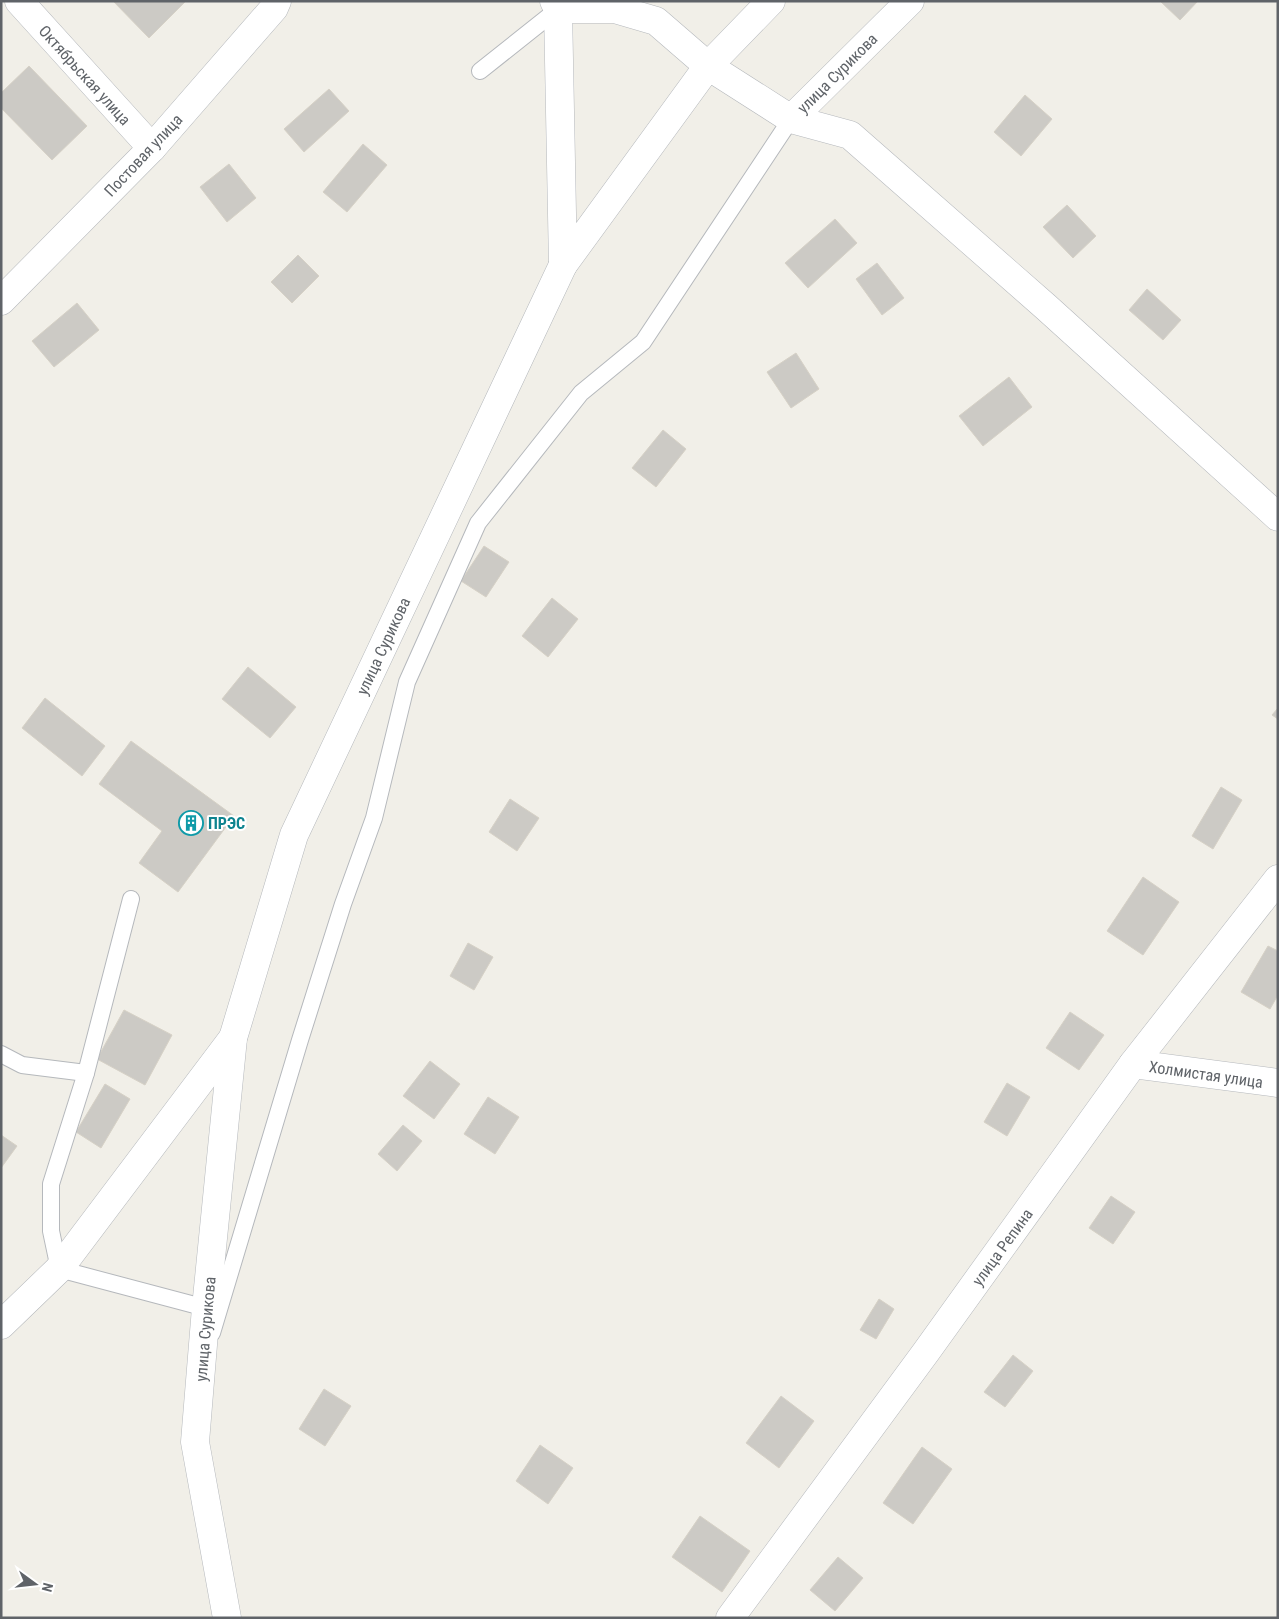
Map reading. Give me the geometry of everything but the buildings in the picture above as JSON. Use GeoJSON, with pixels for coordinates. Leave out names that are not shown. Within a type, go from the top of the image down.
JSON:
{"type":"FeatureCollection","features":[{"type":"Feature","properties":{"kind":"street","name":"Октябрьская улица"},"geometry":{"type":"LineString","coordinates":[[19,1],[152,148]]}},
{"type":"Feature","properties":{"kind":"street","name":"Постовая улица"},"geometry":{"type":"LineString","coordinates":[[1,302],[152,148],[274,8],[278,1]]}},
{"type":"Feature","properties":{"kind":"street","name":"улица Сурикова"},"geometry":{"type":"LineString","coordinates":[[227,1618],[195,1442],[206,1308],[233,1038],[294,835],[563,265],[708,66],[771,1]]}},
{"type":"Feature","properties":{"kind":"street","name":"улица Сурикова"},"geometry":{"type":"LineString","coordinates":[[556,5],[615,9],[656,21],[708,66],[791,119],[910,1]]}},
{"type":"Feature","properties":{"kind":"street"},"geometry":{"type":"LineString","coordinates":[[556,5],[563,265]]}},
{"type":"Feature","properties":{"kind":"street"},"geometry":{"type":"LineString","coordinates":[[791,119],[850,135],[1046,307],[1278,517]]}},
{"type":"Feature","properties":{"kind":"street","name":"улица Репина"},"geometry":{"type":"LineString","coordinates":[[730,1618],[926,1352],[1134,1064],[1278,879]]}},
{"type":"Feature","properties":{"kind":"street","name":"улица Сурикова"},"geometry":{"type":"LineString","coordinates":[[1,1325],[59,1269],[233,1038]]}},
{"type":"Feature","properties":{"kind":"street","name":"Холмистая улица"},"geometry":{"type":"LineString","coordinates":[[1134,1064],[1278,1083]]}},
{"type":"Feature","properties":{"kind":"lane"},"geometry":{"type":"LineString","coordinates":[[480,70],[556,5]]}},
{"type":"Feature","properties":{"kind":"lane"},"geometry":{"type":"LineString","coordinates":[[203,1359],[218,1316],[297,1049],[343,904],[374,818],[406,682],[478,523],[580,393],[643,342],[791,119]]}},
{"type":"Feature","properties":{"kind":"lane"},"geometry":{"type":"LineString","coordinates":[[131,899],[86,1073],[51,1184],[51,1231],[59,1269],[206,1308]]}},
{"type":"Feature","properties":{"kind":"lane"},"geometry":{"type":"LineString","coordinates":[[1,1054],[22,1065],[86,1073]]}},
{"type":"Feature","properties":{"kind":"place","name":"ПРЭС"},"geometry":{"type":"Point","coordinates":[191,823]}}]}
